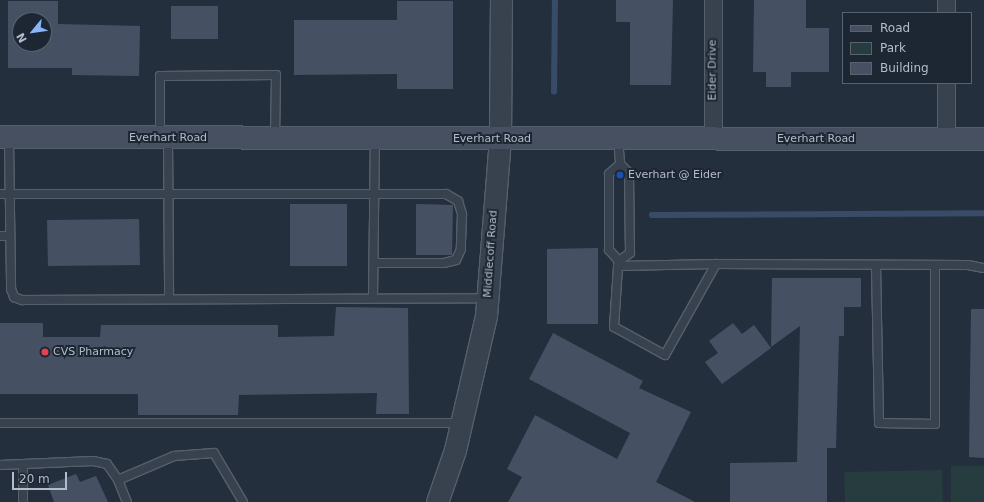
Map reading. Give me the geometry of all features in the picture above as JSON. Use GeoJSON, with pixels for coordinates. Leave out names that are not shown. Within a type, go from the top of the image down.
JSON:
{"type":"FeatureCollection","features":[{"type":"Feature","properties":{"kind":"main road","name":"Everhart Road"},"geometry":{"type":"LineString","coordinates":[[4,137],[500,140],[984,139]]}},
{"type":"Feature","properties":{"kind":"street","name":"Middlecoff Road"},"geometry":{"type":"LineString","coordinates":[[437,502],[461,423],[486,316],[500,140],[501,0]]}},
{"type":"Feature","properties":{"kind":"street","name":"Eider Drive"},"geometry":{"type":"LineString","coordinates":[[713,0],[713,139]]}},
{"type":"Feature","properties":{"kind":"street"},"geometry":{"type":"LineString","coordinates":[[946,0],[946,12]]}},
{"type":"Feature","properties":{"kind":"street"},"geometry":{"type":"LineString","coordinates":[[946,84],[946,139]]}},
{"type":"Feature","properties":{"kind":"lane"},"geometry":{"type":"LineString","coordinates":[[169,299],[168,195],[160,76],[276,75],[275,138]]}},
{"type":"Feature","properties":{"kind":"lane"},"geometry":{"type":"LineString","coordinates":[[4,137],[10,194],[11,288],[14,297],[22,300],[487,298]]}},
{"type":"Feature","properties":{"kind":"lane"},"geometry":{"type":"LineString","coordinates":[[373,298],[375,139]]}},
{"type":"Feature","properties":{"kind":"lane"},"geometry":{"type":"LineString","coordinates":[[618,139],[620,164],[629,173],[630,253],[618,264]]}},
{"type":"Feature","properties":{"kind":"lane"},"geometry":{"type":"LineString","coordinates":[[620,164],[609,174],[609,250],[618,264],[614,327],[665,355],[716,264]]}},
{"type":"Feature","properties":{"kind":"lane"},"geometry":{"type":"LineString","coordinates":[[0,194],[374,196],[446,194],[458,201],[462,214],[461,249],[456,260],[444,264],[374,263]]}},
{"type":"Feature","properties":{"kind":"lane"},"geometry":{"type":"LineString","coordinates":[[0,236],[10,236]]}},
{"type":"Feature","properties":{"kind":"lane"},"geometry":{"type":"LineString","coordinates":[[618,264],[876,264],[984,268]]}},
{"type":"Feature","properties":{"kind":"lane"},"geometry":{"type":"LineString","coordinates":[[876,264],[879,423],[935,424],[935,265]]}},
{"type":"Feature","properties":{"kind":"lane"},"geometry":{"type":"LineString","coordinates":[[0,423],[461,423]]}},
{"type":"Feature","properties":{"kind":"lane"},"geometry":{"type":"LineString","coordinates":[[118,480],[174,456],[214,453],[243,502]]}},
{"type":"Feature","properties":{"kind":"lane"},"geometry":{"type":"LineString","coordinates":[[0,465],[93,461],[107,464],[118,480],[126,502]]}},
{"type":"Feature","properties":{"kind":"lane"},"geometry":{"type":"LineString","coordinates":[[22,464],[23,502]]}},
{"type":"Feature","properties":{"kind":"green space"},"geometry":{"type":"Polygon","coordinates":[[[951,466],[984,466],[984,502],[951,502],[951,466]]]}},
{"type":"Feature","properties":{"kind":"green space"},"geometry":{"type":"Polygon","coordinates":[[[942,470],[943,502],[845,502],[844,472],[942,470]]]}},
{"type":"Feature","properties":{"kind":"building"},"geometry":{"type":"Polygon","coordinates":[[[616,0],[673,0],[671,85],[630,85],[630,22],[616,22],[616,0]]]}},
{"type":"Feature","properties":{"kind":"building"},"geometry":{"type":"Polygon","coordinates":[[[754,0],[806,0],[806,28],[829,28],[829,72],[791,72],[791,87],[766,87],[766,72],[753,72],[754,0]]]}},
{"type":"Feature","properties":{"kind":"building"},"geometry":{"type":"Polygon","coordinates":[[[8,1],[58,1],[58,24],[140,26],[139,76],[72,75],[72,68],[8,68],[8,1]]]}},
{"type":"Feature","properties":{"kind":"building"},"geometry":{"type":"Polygon","coordinates":[[[397,1],[453,1],[453,89],[397,89],[397,74],[294,75],[294,20],[397,20],[397,1]]]}},
{"type":"Feature","properties":{"kind":"building"},"geometry":{"type":"Polygon","coordinates":[[[171,6],[218,6],[218,39],[171,39],[171,6]]]}},
{"type":"Feature","properties":{"kind":"building"},"geometry":{"type":"Polygon","coordinates":[[[290,204],[347,204],[347,266],[290,266],[290,204]]]}},
{"type":"Feature","properties":{"kind":"building"},"geometry":{"type":"Polygon","coordinates":[[[416,204],[453,205],[452,255],[416,255],[416,204]]]}},
{"type":"Feature","properties":{"kind":"building"},"geometry":{"type":"Polygon","coordinates":[[[139,219],[140,265],[48,266],[47,220],[139,219]]]}},
{"type":"Feature","properties":{"kind":"building"},"geometry":{"type":"Polygon","coordinates":[[[598,248],[598,324],[547,324],[547,249],[598,248]]]}},
{"type":"Feature","properties":{"kind":"building"},"geometry":{"type":"Polygon","coordinates":[[[772,278],[861,278],[861,307],[844,307],[844,336],[839,336],[836,448],[827,448],[827,502],[730,502],[730,463],[797,462],[800,326],[771,347],[772,278]]]}},
{"type":"Feature","properties":{"kind":"building"},"geometry":{"type":"Polygon","coordinates":[[[336,307],[408,308],[409,414],[376,414],[377,393],[239,395],[238,415],[138,415],[138,394],[0,394],[0,323],[43,323],[43,337],[100,337],[101,325],[278,325],[278,337],[334,336],[336,307]]]}},
{"type":"Feature","properties":{"kind":"building"},"geometry":{"type":"Polygon","coordinates":[[[971,309],[984,309],[984,458],[969,457],[971,309]]]}},
{"type":"Feature","properties":{"kind":"building"},"geometry":{"type":"Polygon","coordinates":[[[733,323],[742,334],[754,325],[771,348],[722,384],[705,362],[718,353],[709,341],[733,323]]]}},
{"type":"Feature","properties":{"kind":"building"},"geometry":{"type":"Polygon","coordinates":[[[553,333],[643,381],[639,388],[691,412],[656,482],[695,502],[508,502],[522,477],[507,469],[535,415],[617,459],[630,433],[529,379],[553,333]]]}},
{"type":"Feature","properties":{"kind":"building"},"geometry":{"type":"Polygon","coordinates":[[[76,474],[80,482],[96,476],[108,502],[54,502],[48,485],[76,474]]]}},
{"type":"Feature","properties":{"kind":"waterway"},"geometry":{"type":"LineString","coordinates":[[554,92],[555,0]]}},
{"type":"Feature","properties":{"kind":"waterway"},"geometry":{"type":"LineString","coordinates":[[652,215],[984,213]]}},
{"type":"Feature","properties":{"kind":"place","name":"Everhart @ Eider"},"geometry":{"type":"Point","coordinates":[620,175]}},
{"type":"Feature","properties":{"kind":"place","name":"CVS Pharmacy"},"geometry":{"type":"Point","coordinates":[45,352]}}]}
